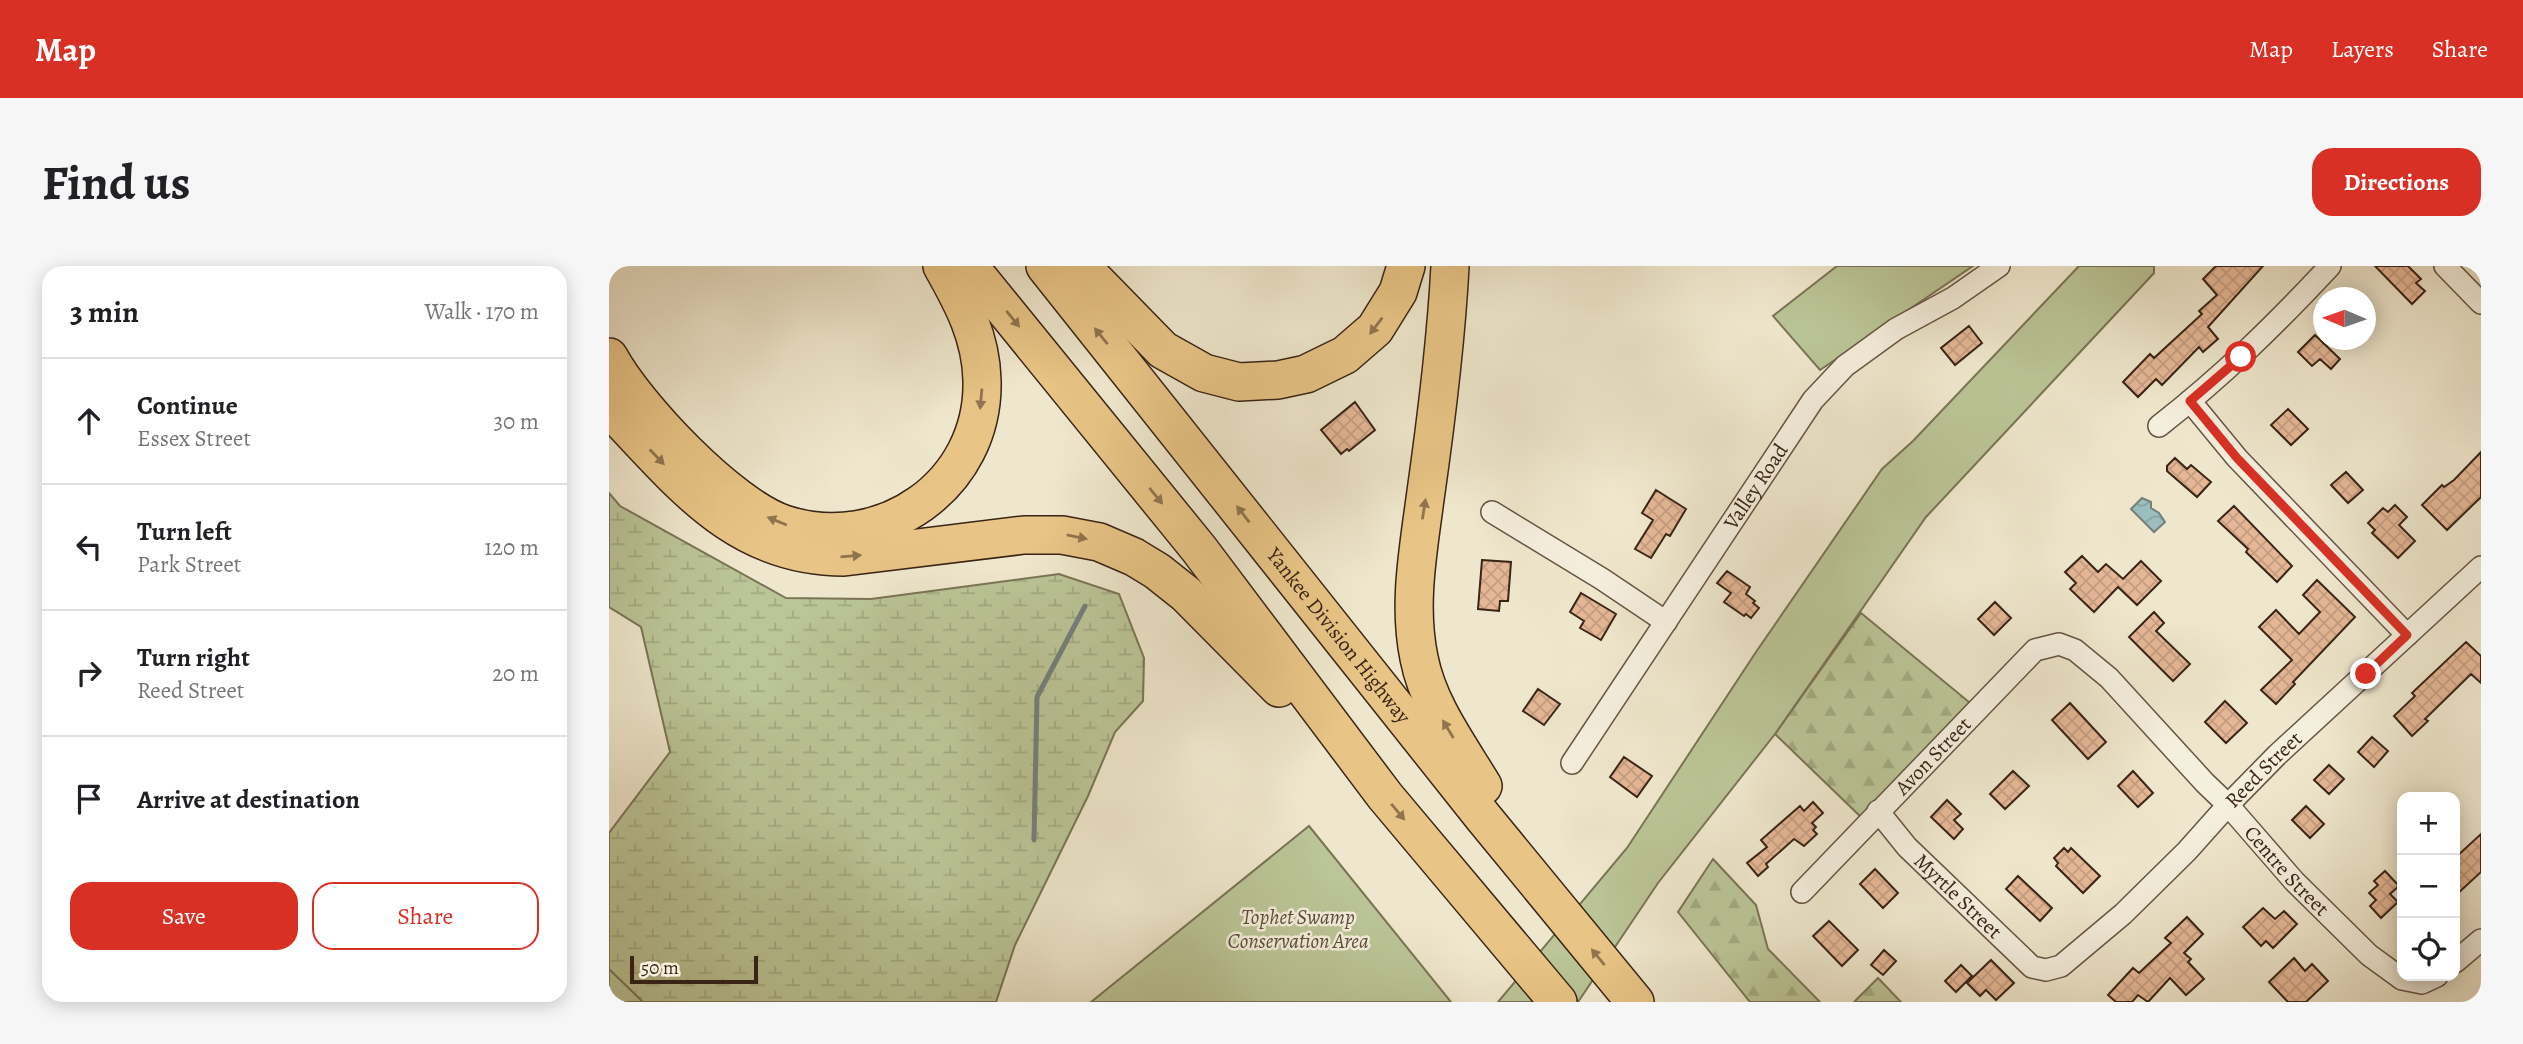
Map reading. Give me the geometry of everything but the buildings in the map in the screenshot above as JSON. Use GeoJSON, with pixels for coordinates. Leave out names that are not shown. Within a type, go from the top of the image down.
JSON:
{"type":"FeatureCollection","features":[{"type":"Feature","properties":{"kind":"highway"},"geometry":{"type":"LineString","coordinates":[[609,357],[625,383],[674,440],[720,484],[753,508],[786,525],[822,532],[872,527],[906,513],[937,490],[963,459],[977,427],[983,382],[979,349],[969,314],[942,266]]}},
{"type":"Feature","properties":{"kind":"highway"},"geometry":{"type":"LineString","coordinates":[[969,266],[1199,549],[1370,776],[1558,1002]]}},
{"type":"Feature","properties":{"kind":"highway","name":"Yankee Division Highway"},"geometry":{"type":"LineString","coordinates":[[1045,266],[1635,1002]]}},
{"type":"Feature","properties":{"kind":"highway"},"geometry":{"type":"LineString","coordinates":[[1081,266],[1163,350],[1204,373],[1240,382],[1278,380],[1306,374],[1345,355],[1375,329],[1398,292],[1406,266]]}},
{"type":"Feature","properties":{"kind":"highway"},"geometry":{"type":"LineString","coordinates":[[1450,266],[1436,412],[1416,556],[1413,602],[1419,660],[1438,711],[1561,912]]}},
{"type":"Feature","properties":{"kind":"highway"},"geometry":{"type":"LineString","coordinates":[[609,408],[687,488],[727,521],[755,539],[787,551],[811,556],[844,557],[1045,534],[1091,540],[1134,557],[1186,594],[1370,776]]}},
{"type":"Feature","properties":{"kind":"street","name":"Valley Road"},"geometry":{"type":"LineString","coordinates":[[1571,763],[1813,400],[1845,366],[1896,329],[1953,298],[1999,266]]}},
{"type":"Feature","properties":{"kind":"street"},"geometry":{"type":"LineString","coordinates":[[2158,426],[2271,329],[2330,266]]}},
{"type":"Feature","properties":{"kind":"street"},"geometry":{"type":"LineString","coordinates":[[2445,266],[2481,303]]}},
{"type":"Feature","properties":{"kind":"street"},"geometry":{"type":"LineString","coordinates":[[2190,401],[2237,458],[2407,635]]}},
{"type":"Feature","properties":{"kind":"street"},"geometry":{"type":"LineString","coordinates":[[1492,512],[1602,579],[1666,622]]}},
{"type":"Feature","properties":{"kind":"street","name":"Reed Street"},"geometry":{"type":"LineString","coordinates":[[2046,971],[2061,966],[2075,956],[2123,914],[2187,851],[2277,755],[2481,567]]}},
{"type":"Feature","properties":{"kind":"street","name":"Avon Street"},"geometry":{"type":"LineString","coordinates":[[1802,892],[2035,650],[2059,644],[2075,650]]}},
{"type":"Feature","properties":{"kind":"street","name":"Centre Street"},"geometry":{"type":"LineString","coordinates":[[2075,650],[2109,678],[2228,805],[2294,881],[2369,955],[2397,975]]}},
{"type":"Feature","properties":{"kind":"street","name":"Myrtle Street"},"geometry":{"type":"LineString","coordinates":[[1878,811],[1906,847],[2012,949],[2032,967],[2046,971]]}},
{"type":"Feature","properties":{"kind":"street"},"geometry":{"type":"LineString","coordinates":[[2460,958],[2481,940]]}},
{"type":"Feature","properties":{"kind":"green space"},"geometry":{"type":"Polygon","coordinates":[[[1837,266],[1973,266],[1820,370],[1773,316],[1837,266]]]}},
{"type":"Feature","properties":{"kind":"green space"},"geometry":{"type":"Polygon","coordinates":[[[2079,266],[2154,266],[2154,273],[1926,517],[1775,734],[1658,883],[1578,1002],[1498,1002],[1627,848],[1756,652],[1882,469],[1913,441],[2079,266]]]}},
{"type":"Feature","properties":{"kind":"green space"},"geometry":{"type":"Polygon","coordinates":[[[609,493],[620,506],[786,598],[871,599],[1059,574],[1119,594],[1144,658],[1143,701],[1115,732],[1088,796],[1015,945],[996,1002],[609,1002],[609,833],[670,752],[641,627],[609,607],[609,493]]]}},
{"type":"Feature","properties":{"kind":"green space"},"geometry":{"type":"Polygon","coordinates":[[[1861,613],[1975,707],[1863,819],[1775,734],[1861,613]]]}},
{"type":"Feature","properties":{"kind":"green space","name":"Tophet Swamp Conservation Area"},"geometry":{"type":"Polygon","coordinates":[[[1309,826],[1451,1002],[1091,1002],[1309,826]]]}},
{"type":"Feature","properties":{"kind":"green space"},"geometry":{"type":"Polygon","coordinates":[[[1713,859],[1756,905],[1768,949],[1820,1002],[1750,1002],[1678,912],[1713,859]]]}},
{"type":"Feature","properties":{"kind":"green space"},"geometry":{"type":"Polygon","coordinates":[[[609,969],[643,1002],[609,1002],[609,969]]]}},
{"type":"Feature","properties":{"kind":"green space"},"geometry":{"type":"Polygon","coordinates":[[[1878,978],[1901,1002],[1854,1002],[1878,978]]]}},
{"type":"Feature","properties":{"kind":"water"},"geometry":{"type":"Polygon","coordinates":[[[2142,498],[2151,502],[2151,508],[2159,513],[2165,522],[2154,532],[2131,509],[2142,498]]]}},
{"type":"Feature","properties":{"kind":"waterway"},"geometry":{"type":"LineString","coordinates":[[1034,840],[1037,697],[1085,606]]}},
{"type":"Feature","properties":{"kind":"route"},"geometry":{"type":"LineString","coordinates":[[2241,357],[2190,401],[2237,458],[2407,635],[2366,674]]}}]}
